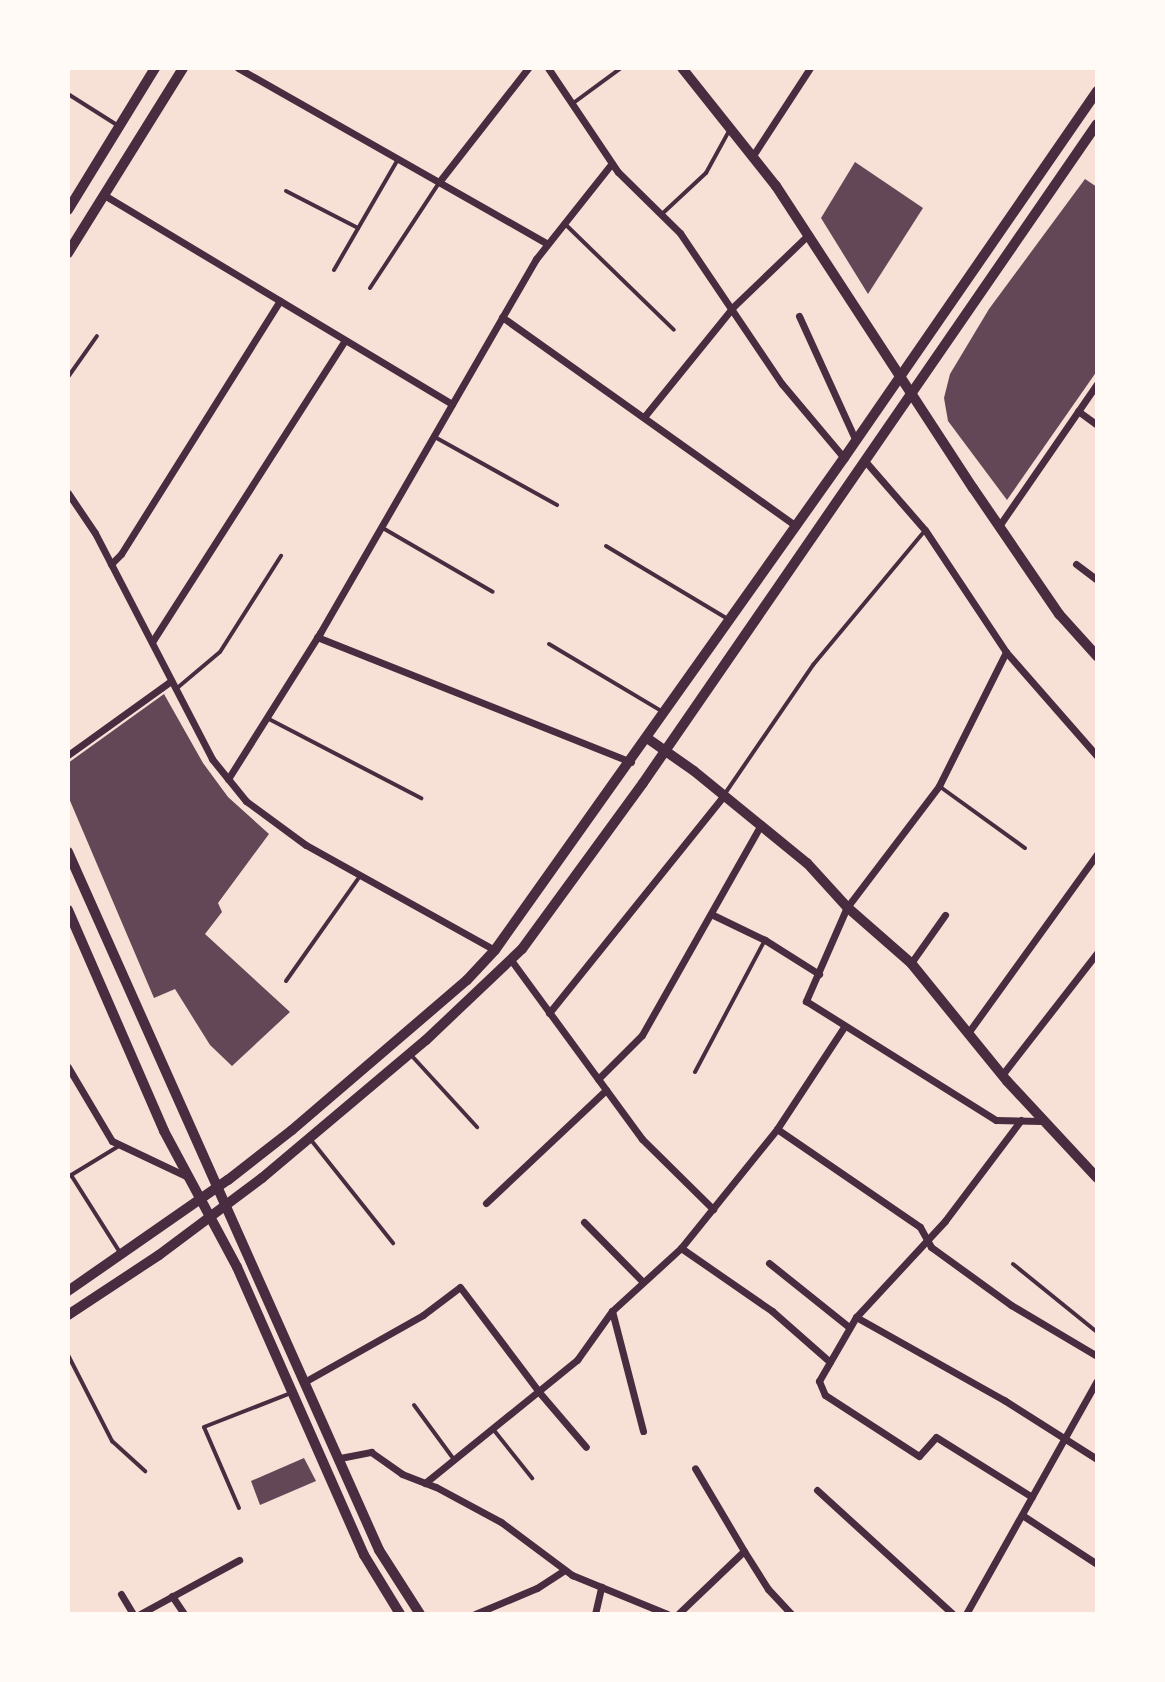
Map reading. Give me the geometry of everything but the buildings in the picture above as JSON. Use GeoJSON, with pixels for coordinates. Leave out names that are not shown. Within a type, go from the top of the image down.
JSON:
{"type":"FeatureCollection","features":[{"type":"Feature","properties":{"kind":"main road"},"geometry":{"type":"LineString","coordinates":[[68,210],[155,68]]}},
{"type":"Feature","properties":{"kind":"main road"},"geometry":{"type":"LineString","coordinates":[[68,253],[183,68]]}},
{"type":"Feature","properties":{"kind":"main road"},"geometry":{"type":"LineString","coordinates":[[682,68],[809,234],[1059,614],[1097,656]]}},
{"type":"Feature","properties":{"kind":"main road"},"geometry":{"type":"LineString","coordinates":[[68,1291],[218,1186],[316,1109],[467,980],[495,950],[665,714],[1097,91]]}},
{"type":"Feature","properties":{"kind":"main road"},"geometry":{"type":"LineString","coordinates":[[68,1315],[159,1255],[310,1138],[480,992],[511,960],[665,751],[1097,124]]}},
{"type":"Feature","properties":{"kind":"main road"},"geometry":{"type":"LineString","coordinates":[[85,182],[104,195]]}},
{"type":"Feature","properties":{"kind":"main road"},"geometry":{"type":"LineString","coordinates":[[647,738],[724,795],[807,863],[847,907],[911,963],[968,1033],[1006,1071],[1042,1121],[1096,1177]]}},
{"type":"Feature","properties":{"kind":"main road"},"geometry":{"type":"LineString","coordinates":[[68,852],[379,1550],[420,1614]]}},
{"type":"Feature","properties":{"kind":"main road"},"geometry":{"type":"LineString","coordinates":[[68,910],[164,1131],[237,1267],[364,1555],[400,1614]]}},
{"type":"Feature","properties":{"kind":"street"},"geometry":{"type":"LineString","coordinates":[[238,68],[548,244]]}},
{"type":"Feature","properties":{"kind":"street"},"geometry":{"type":"LineString","coordinates":[[439,182],[528,68]]}},
{"type":"Feature","properties":{"kind":"street"},"geometry":{"type":"LineString","coordinates":[[548,68],[612,163],[663,213],[733,307],[782,384],[844,458]]}},
{"type":"Feature","properties":{"kind":"street"},"geometry":{"type":"LineString","coordinates":[[752,157],[810,68]]}},
{"type":"Feature","properties":{"kind":"street"},"geometry":{"type":"LineString","coordinates":[[228,779],[317,637],[502,317],[548,244],[612,163]]}},
{"type":"Feature","properties":{"kind":"street"},"geometry":{"type":"LineString","coordinates":[[104,195],[452,404]]}},
{"type":"Feature","properties":{"kind":"street"},"geometry":{"type":"LineString","coordinates":[[644,417],[733,307],[809,234]]}},
{"type":"Feature","properties":{"kind":"street"},"geometry":{"type":"LineString","coordinates":[[111,564],[121,554],[280,301]]}},
{"type":"Feature","properties":{"kind":"street"},"geometry":{"type":"LineString","coordinates":[[799,316],[856,441]]}},
{"type":"Feature","properties":{"kind":"street"},"geometry":{"type":"LineString","coordinates":[[502,317],[796,526]]}},
{"type":"Feature","properties":{"kind":"street"},"geometry":{"type":"LineString","coordinates":[[152,642],[345,340]]}},
{"type":"Feature","properties":{"kind":"street"},"geometry":{"type":"LineString","coordinates":[[999,526],[1097,384]]}},
{"type":"Feature","properties":{"kind":"street"},"geometry":{"type":"LineString","coordinates":[[1078,411],[1097,425]]}},
{"type":"Feature","properties":{"kind":"street"},"geometry":{"type":"LineString","coordinates":[[865,461],[925,530],[1006,652],[1097,756]]}},
{"type":"Feature","properties":{"kind":"street"},"geometry":{"type":"LineString","coordinates":[[68,493],[111,564],[212,759],[246,801],[306,845],[495,950]]}},
{"type":"Feature","properties":{"kind":"street"},"geometry":{"type":"LineString","coordinates":[[1076,564],[1097,580]]}},
{"type":"Feature","properties":{"kind":"street"},"geometry":{"type":"LineString","coordinates":[[317,637],[631,762]]}},
{"type":"Feature","properties":{"kind":"street"},"geometry":{"type":"LineString","coordinates":[[1006,652],[939,786],[847,907],[806,1001],[996,1120],[1042,1121]]}},
{"type":"Feature","properties":{"kind":"street"},"geometry":{"type":"LineString","coordinates":[[68,755],[171,681]]}},
{"type":"Feature","properties":{"kind":"street"},"geometry":{"type":"LineString","coordinates":[[549,1013],[724,795]]}},
{"type":"Feature","properties":{"kind":"street"},"geometry":{"type":"LineString","coordinates":[[598,1079],[642,1035],[761,825]]}},
{"type":"Feature","properties":{"kind":"street"},"geometry":{"type":"LineString","coordinates":[[968,1033],[1097,854]]}},
{"type":"Feature","properties":{"kind":"street"},"geometry":{"type":"LineString","coordinates":[[711,914],[765,940],[819,974]]}},
{"type":"Feature","properties":{"kind":"street"},"geometry":{"type":"LineString","coordinates":[[911,963],[945,915]]}},
{"type":"Feature","properties":{"kind":"street"},"geometry":{"type":"LineString","coordinates":[[1006,1071],[1097,953]]}},
{"type":"Feature","properties":{"kind":"street"},"geometry":{"type":"LineString","coordinates":[[511,960],[642,1139],[713,1209]]}},
{"type":"Feature","properties":{"kind":"street"},"geometry":{"type":"LineString","coordinates":[[425,1483],[577,1360],[612,1311],[681,1248],[777,1129],[844,1027]]}},
{"type":"Feature","properties":{"kind":"street"},"geometry":{"type":"LineString","coordinates":[[68,1067],[112,1141],[189,1176]]}},
{"type":"Feature","properties":{"kind":"street"},"geometry":{"type":"LineString","coordinates":[[486,1203],[606,1090]]}},
{"type":"Feature","properties":{"kind":"street"},"geometry":{"type":"LineString","coordinates":[[1021,1120],[945,1221],[856,1317],[819,1381],[825,1395],[919,1456],[936,1437],[1032,1497]]}},
{"type":"Feature","properties":{"kind":"street"},"geometry":{"type":"LineString","coordinates":[[777,1129],[920,1227],[931,1247],[1011,1305],[1097,1356]]}},
{"type":"Feature","properties":{"kind":"street"},"geometry":{"type":"LineString","coordinates":[[584,1222],[643,1282]]}},
{"type":"Feature","properties":{"kind":"street"},"geometry":{"type":"LineString","coordinates":[[681,1248],[772,1311],[830,1362]]}},
{"type":"Feature","properties":{"kind":"street"},"geometry":{"type":"LineString","coordinates":[[769,1263],[849,1327]]}},
{"type":"Feature","properties":{"kind":"street"},"geometry":{"type":"LineString","coordinates":[[306,1381],[423,1315],[460,1287],[539,1392],[586,1447]]}},
{"type":"Feature","properties":{"kind":"street"},"geometry":{"type":"LineString","coordinates":[[612,1311],[643,1431]]}},
{"type":"Feature","properties":{"kind":"street"},"geometry":{"type":"LineString","coordinates":[[856,1317],[1097,1459]]}},
{"type":"Feature","properties":{"kind":"street"},"geometry":{"type":"LineString","coordinates":[[967,1614],[1097,1381]]}},
{"type":"Feature","properties":{"kind":"street"},"geometry":{"type":"LineString","coordinates":[[340,1458],[371,1452],[402,1474],[501,1522],[565,1570],[667,1614]]}},
{"type":"Feature","properties":{"kind":"street"},"geometry":{"type":"LineString","coordinates":[[695,1468],[768,1589],[791,1614]]}},
{"type":"Feature","properties":{"kind":"street"},"geometry":{"type":"LineString","coordinates":[[817,1490],[953,1614]]}},
{"type":"Feature","properties":{"kind":"street"},"geometry":{"type":"LineString","coordinates":[[1022,1515],[1097,1564]]}},
{"type":"Feature","properties":{"kind":"street"},"geometry":{"type":"LineString","coordinates":[[678,1614],[744,1551]]}},
{"type":"Feature","properties":{"kind":"street"},"geometry":{"type":"LineString","coordinates":[[140,1614],[239,1560]]}},
{"type":"Feature","properties":{"kind":"street"},"geometry":{"type":"LineString","coordinates":[[475,1614],[537,1588],[565,1570]]}},
{"type":"Feature","properties":{"kind":"street"},"geometry":{"type":"LineString","coordinates":[[595,1614],[601,1587]]}},
{"type":"Feature","properties":{"kind":"street"},"geometry":{"type":"LineString","coordinates":[[121,1594],[133,1614]]}},
{"type":"Feature","properties":{"kind":"street"},"geometry":{"type":"LineString","coordinates":[[172,1596],[184,1614]]}},
{"type":"Feature","properties":{"kind":"lane"},"geometry":{"type":"LineString","coordinates":[[572,104],[621,68]]}},
{"type":"Feature","properties":{"kind":"lane"},"geometry":{"type":"LineString","coordinates":[[68,94],[119,126]]}},
{"type":"Feature","properties":{"kind":"lane"},"geometry":{"type":"LineString","coordinates":[[663,213],[706,173],[730,130]]}},
{"type":"Feature","properties":{"kind":"lane"},"geometry":{"type":"LineString","coordinates":[[334,270],[398,159]]}},
{"type":"Feature","properties":{"kind":"lane"},"geometry":{"type":"LineString","coordinates":[[370,288],[439,182]]}},
{"type":"Feature","properties":{"kind":"lane"},"geometry":{"type":"LineString","coordinates":[[286,191],[358,228]]}},
{"type":"Feature","properties":{"kind":"lane"},"geometry":{"type":"LineString","coordinates":[[564,223],[674,330]]}},
{"type":"Feature","properties":{"kind":"lane"},"geometry":{"type":"LineString","coordinates":[[68,377],[97,336]]}},
{"type":"Feature","properties":{"kind":"lane"},"geometry":{"type":"LineString","coordinates":[[433,436],[557,505]]}},
{"type":"Feature","properties":{"kind":"lane"},"geometry":{"type":"LineString","coordinates":[[381,527],[493,592]]}},
{"type":"Feature","properties":{"kind":"lane"},"geometry":{"type":"LineString","coordinates":[[724,795],[813,665],[925,530]]}},
{"type":"Feature","properties":{"kind":"lane"},"geometry":{"type":"LineString","coordinates":[[606,546],[730,620]]}},
{"type":"Feature","properties":{"kind":"lane"},"geometry":{"type":"LineString","coordinates":[[176,689],[220,652],[281,556]]}},
{"type":"Feature","properties":{"kind":"lane"},"geometry":{"type":"LineString","coordinates":[[549,644],[665,714]]}},
{"type":"Feature","properties":{"kind":"lane"},"geometry":{"type":"LineString","coordinates":[[267,718],[421,798]]}},
{"type":"Feature","properties":{"kind":"lane"},"geometry":{"type":"LineString","coordinates":[[939,786],[1025,848]]}},
{"type":"Feature","properties":{"kind":"lane"},"geometry":{"type":"LineString","coordinates":[[286,981],[360,876]]}},
{"type":"Feature","properties":{"kind":"lane"},"geometry":{"type":"LineString","coordinates":[[695,1072],[765,940]]}},
{"type":"Feature","properties":{"kind":"lane"},"geometry":{"type":"LineString","coordinates":[[410,1053],[477,1127]]}},
{"type":"Feature","properties":{"kind":"lane"},"geometry":{"type":"LineString","coordinates":[[310,1138],[393,1243]]}},
{"type":"Feature","properties":{"kind":"lane"},"geometry":{"type":"LineString","coordinates":[[119,1146],[70,1176],[121,1254]]}},
{"type":"Feature","properties":{"kind":"lane"},"geometry":{"type":"LineString","coordinates":[[1013,1264],[1097,1332]]}},
{"type":"Feature","properties":{"kind":"lane"},"geometry":{"type":"LineString","coordinates":[[68,1355],[112,1441],[145,1471]]}},
{"type":"Feature","properties":{"kind":"lane"},"geometry":{"type":"LineString","coordinates":[[239,1508],[204,1427],[293,1392]]}},
{"type":"Feature","properties":{"kind":"lane"},"geometry":{"type":"LineString","coordinates":[[414,1405],[454,1460]]}},
{"type":"Feature","properties":{"kind":"lane"},"geometry":{"type":"LineString","coordinates":[[493,1429],[532,1478]]}}]}
